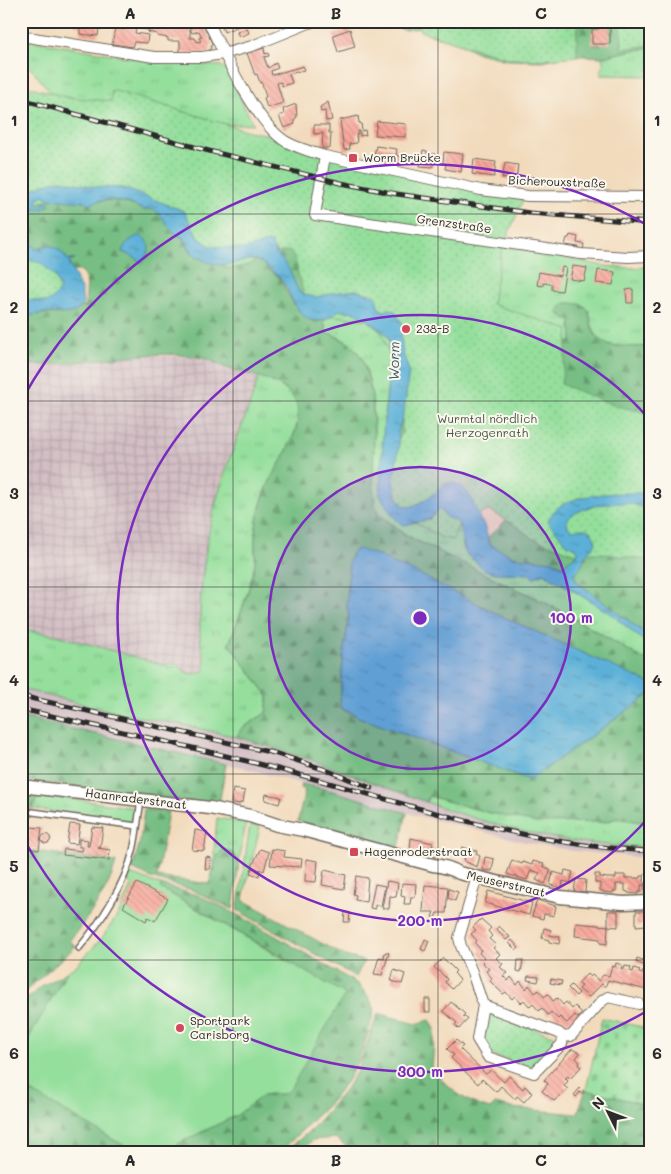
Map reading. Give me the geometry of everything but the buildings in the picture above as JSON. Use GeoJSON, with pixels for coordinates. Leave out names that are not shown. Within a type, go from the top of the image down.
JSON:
{"type":"FeatureCollection","features":[{"type":"Feature","properties":{"kind":"street"},"geometry":{"type":"LineString","coordinates":[[208,21],[243,89],[271,127],[283,140],[302,149],[325,156]]}},
{"type":"Feature","properties":{"kind":"street"},"geometry":{"type":"LineString","coordinates":[[21,36],[154,57],[202,57],[224,54],[252,46],[314,21]]}},
{"type":"Feature","properties":{"kind":"street","name":"Bicherouxstraße"},"geometry":{"type":"LineString","coordinates":[[325,156],[481,190],[528,196],[650,197]]}},
{"type":"Feature","properties":{"kind":"street","name":"Grenzstraße"},"geometry":{"type":"LineString","coordinates":[[325,156],[315,215],[581,254],[628,257],[650,256]]}},
{"type":"Feature","properties":{"kind":"street","name":"Haanraderstraat"},"geometry":{"type":"LineString","coordinates":[[21,786],[37,786],[141,801],[210,808],[250,816]]}},
{"type":"Feature","properties":{"kind":"street","name":"Meuserstraat"},"geometry":{"type":"LineString","coordinates":[[250,816],[277,825],[303,830],[433,865],[452,868],[459,873],[560,897],[624,903],[650,902]]}},
{"type":"Feature","properties":{"kind":"street"},"geometry":{"type":"LineString","coordinates":[[477,877],[459,938],[460,946],[472,972],[483,1005],[477,1039],[486,1054],[492,1059],[534,1073],[562,1044],[563,1037]]}},
{"type":"Feature","properties":{"kind":"street"},"geometry":{"type":"LineString","coordinates":[[650,877],[650,902]]}},
{"type":"Feature","properties":{"kind":"street"},"geometry":{"type":"LineString","coordinates":[[563,1037],[571,1036],[608,997],[639,1004]]}},
{"type":"Feature","properties":{"kind":"street"},"geometry":{"type":"LineString","coordinates":[[483,1005],[559,1033],[563,1037]]}},
{"type":"Feature","properties":{"kind":"lane"},"geometry":{"type":"LineString","coordinates":[[79,948],[96,925],[122,881],[133,850],[141,801]]}},
{"type":"Feature","properties":{"kind":"lane"},"geometry":{"type":"LineString","coordinates":[[33,812],[137,826]]}},
{"type":"Feature","properties":{"kind":"shaded area"},"geometry":{"type":"Polygon","coordinates":[[[135,355],[199,357],[228,369],[259,376],[223,475],[207,542],[200,640],[206,664],[204,671],[198,674],[188,673],[173,663],[168,666],[56,635],[21,629],[21,364],[59,365],[135,355]]]}},
{"type":"Feature","properties":{"kind":"shaded area"},"geometry":{"type":"Polygon","coordinates":[[[21,689],[123,714],[237,737],[308,758],[442,808],[536,834],[609,845],[650,847],[650,861],[647,861],[647,858],[574,851],[525,842],[407,813],[241,767],[21,717],[21,689]]]}},
{"type":"Feature","properties":{"kind":"green space"},"geometry":{"type":"Polygon","coordinates":[[[388,21],[650,21],[650,49],[633,50],[602,57],[569,55],[543,61],[507,60],[478,53],[452,39],[433,36],[421,28],[404,30],[386,24],[388,21]]]}},
{"type":"Feature","properties":{"kind":"green space"},"geometry":{"type":"Polygon","coordinates":[[[419,21],[582,21],[577,31],[577,56],[535,60],[503,57],[420,31],[419,21]]]}},
{"type":"Feature","properties":{"kind":"green space"},"geometry":{"type":"Polygon","coordinates":[[[624,21],[650,21],[650,45],[622,49],[621,27],[624,21]]]}},
{"type":"Feature","properties":{"kind":"green space"},"geometry":{"type":"Polygon","coordinates":[[[21,39],[158,62],[221,66],[227,70],[253,124],[78,125],[28,65],[21,65],[21,39]]]}},
{"type":"Feature","properties":{"kind":"green space"},"geometry":{"type":"Polygon","coordinates":[[[650,49],[650,76],[601,75],[601,68],[604,65],[602,57],[633,50],[650,49]]]}},
{"type":"Feature","properties":{"kind":"green space","name":"Wurmtal nördlich Herzogenrath"},"geometry":{"type":"Polygon","coordinates":[[[21,84],[65,97],[111,101],[112,90],[252,132],[278,136],[302,146],[419,176],[524,192],[521,205],[502,249],[492,304],[569,330],[561,384],[613,405],[650,414],[650,560],[598,553],[576,554],[532,538],[491,511],[483,512],[459,524],[452,540],[442,538],[407,517],[391,495],[398,441],[402,432],[402,416],[390,355],[381,332],[368,320],[330,315],[308,307],[295,259],[289,251],[276,253],[275,249],[248,265],[229,269],[222,266],[201,243],[196,231],[174,214],[124,197],[62,197],[38,203],[24,215],[21,221],[21,84]]]}},
{"type":"Feature","properties":{"kind":"green space"},"geometry":{"type":"Polygon","coordinates":[[[21,147],[430,299],[559,342],[572,342],[571,322],[558,313],[560,307],[565,303],[584,306],[589,313],[593,330],[600,341],[617,346],[650,347],[650,492],[399,447],[398,432],[404,412],[403,325],[299,292],[281,258],[276,254],[275,249],[210,246],[198,237],[190,223],[21,147]]]}},
{"type":"Feature","properties":{"kind":"green space"},"geometry":{"type":"Polygon","coordinates":[[[42,195],[55,199],[86,202],[88,205],[99,201],[117,201],[145,211],[146,209],[154,209],[175,233],[184,239],[192,254],[200,258],[210,262],[254,260],[263,263],[278,276],[293,303],[307,318],[316,322],[324,320],[326,333],[349,343],[362,358],[372,396],[374,430],[373,488],[378,513],[403,534],[556,608],[650,663],[650,684],[501,616],[380,556],[355,550],[351,555],[347,608],[349,616],[340,699],[342,709],[358,717],[530,780],[650,694],[650,814],[641,822],[618,818],[604,822],[536,823],[490,813],[429,796],[426,802],[308,759],[237,737],[241,729],[266,713],[268,698],[266,693],[229,644],[254,571],[256,529],[263,498],[290,444],[297,423],[298,412],[296,402],[291,394],[275,383],[198,357],[154,354],[65,363],[21,364],[21,316],[72,313],[81,306],[83,308],[85,305],[87,284],[82,271],[72,271],[69,261],[75,260],[68,260],[60,251],[50,246],[41,247],[43,250],[37,249],[27,236],[25,221],[29,210],[41,209],[50,205],[46,202],[41,205],[36,203],[42,195]]]}},
{"type":"Feature","properties":{"kind":"green space"},"geometry":{"type":"Polygon","coordinates":[[[412,234],[540,252],[603,266],[633,268],[650,266],[650,347],[617,346],[601,340],[591,324],[589,310],[571,322],[572,342],[529,348],[412,234]]]}},
{"type":"Feature","properties":{"kind":"green space"},"geometry":{"type":"Polygon","coordinates":[[[21,243],[56,268],[64,300],[21,308],[21,243]]]}},
{"type":"Feature","properties":{"kind":"green space"},"geometry":{"type":"Polygon","coordinates":[[[336,312],[367,319],[389,337],[390,363],[384,419],[382,463],[404,525],[430,519],[456,521],[460,525],[463,547],[467,555],[490,572],[533,574],[532,577],[544,573],[610,613],[650,646],[650,663],[558,609],[449,558],[410,537],[378,512],[375,507],[372,484],[374,430],[371,388],[366,369],[357,353],[344,340],[326,333],[324,320],[336,312]]]}},
{"type":"Feature","properties":{"kind":"green space"},"geometry":{"type":"Polygon","coordinates":[[[259,376],[277,384],[288,392],[293,397],[298,409],[296,429],[292,440],[261,503],[255,532],[255,564],[247,594],[229,644],[266,693],[268,698],[266,713],[241,729],[237,737],[123,714],[21,689],[21,629],[56,635],[168,666],[173,663],[186,672],[193,674],[204,671],[204,658],[200,638],[200,614],[202,578],[211,521],[223,479],[259,376]]]}},
{"type":"Feature","properties":{"kind":"green space"},"geometry":{"type":"Polygon","coordinates":[[[518,510],[578,552],[576,556],[568,560],[563,566],[557,563],[518,557],[499,550],[492,545],[487,538],[518,510]]]}},
{"type":"Feature","properties":{"kind":"green space"},"geometry":{"type":"Polygon","coordinates":[[[650,512],[650,637],[577,582],[574,576],[588,552],[650,512]]]}},
{"type":"Feature","properties":{"kind":"green space"},"geometry":{"type":"Polygon","coordinates":[[[21,717],[226,764],[219,805],[21,780],[21,717]]]}},
{"type":"Feature","properties":{"kind":"green space"},"geometry":{"type":"Polygon","coordinates":[[[302,784],[407,813],[399,847],[298,821],[305,790],[301,788],[302,784]]]}},
{"type":"Feature","properties":{"kind":"green space"},"geometry":{"type":"Polygon","coordinates":[[[21,793],[38,794],[33,809],[23,807],[21,815],[21,793]]]}},
{"type":"Feature","properties":{"kind":"green space"},"geometry":{"type":"Polygon","coordinates":[[[38,794],[136,808],[134,818],[128,822],[33,809],[38,794]]]}},
{"type":"Feature","properties":{"kind":"green space"},"geometry":{"type":"Polygon","coordinates":[[[429,796],[490,813],[585,822],[604,822],[618,818],[641,822],[650,814],[650,847],[593,844],[508,828],[426,802],[429,796]]]}},
{"type":"Feature","properties":{"kind":"green space"},"geometry":{"type":"Polygon","coordinates":[[[144,809],[168,812],[157,877],[210,884],[218,855],[226,850],[232,854],[239,862],[233,909],[192,890],[151,878],[132,869],[140,842],[144,809]]]}},
{"type":"Feature","properties":{"kind":"green space"},"geometry":{"type":"Polygon","coordinates":[[[21,817],[25,818],[28,850],[116,862],[103,893],[91,913],[70,940],[76,946],[22,994],[21,817]]]}},
{"type":"Feature","properties":{"kind":"green space"},"geometry":{"type":"Polygon","coordinates":[[[217,818],[246,823],[239,862],[230,852],[222,851],[213,865],[217,818]]]}},
{"type":"Feature","properties":{"kind":"green space"},"geometry":{"type":"Polygon","coordinates":[[[250,825],[260,827],[244,894],[240,893],[250,825]]]}},
{"type":"Feature","properties":{"kind":"green space","name":"Sportpark Carisborg"},"geometry":{"type":"Polygon","coordinates":[[[130,874],[161,885],[160,888],[345,994],[289,1091],[282,1094],[263,1095],[237,1115],[181,1142],[165,1153],[137,1153],[21,1086],[21,1052],[67,972],[77,965],[102,938],[119,913],[132,884],[127,881],[130,874]]]}},
{"type":"Feature","properties":{"kind":"green space"},"geometry":{"type":"Polygon","coordinates":[[[161,885],[197,895],[255,924],[358,984],[370,999],[374,1011],[367,1036],[358,1062],[347,1081],[331,1102],[287,1145],[276,1153],[165,1153],[181,1142],[237,1115],[263,1095],[282,1094],[290,961],[160,888],[161,885]]]}},
{"type":"Feature","properties":{"kind":"green space"},"geometry":{"type":"Polygon","coordinates":[[[240,893],[244,894],[243,900],[345,956],[364,961],[356,977],[237,910],[240,893]]]}},
{"type":"Feature","properties":{"kind":"green space"},"geometry":{"type":"Polygon","coordinates":[[[67,972],[21,1052],[21,1004],[42,986],[67,972]]]}},
{"type":"Feature","properties":{"kind":"green space"},"geometry":{"type":"Polygon","coordinates":[[[378,1013],[416,1024],[430,1020],[435,1029],[432,1068],[450,1088],[465,1099],[490,1109],[495,1104],[512,1108],[577,1114],[586,1090],[640,1103],[644,1090],[650,1091],[650,1123],[640,1153],[354,1153],[336,1138],[313,1140],[300,1153],[283,1153],[311,1130],[346,1089],[357,1071],[378,1013]]]}},
{"type":"Feature","properties":{"kind":"green space"},"geometry":{"type":"Polygon","coordinates":[[[489,1013],[554,1036],[557,1044],[533,1070],[492,1055],[481,1040],[485,1015],[489,1013]]]}},
{"type":"Feature","properties":{"kind":"green space"},"geometry":{"type":"Polygon","coordinates":[[[602,1018],[650,1029],[650,1065],[641,1103],[586,1090],[602,1018]]]}},
{"type":"Feature","properties":{"kind":"green space"},"geometry":{"type":"Polygon","coordinates":[[[21,1086],[137,1153],[21,1153],[21,1086]]]}},
{"type":"Feature","properties":{"kind":"water","name":"Worm"},"geometry":{"type":"Polygon","coordinates":[[[61,180],[96,187],[123,188],[184,211],[198,237],[210,246],[246,249],[268,242],[271,243],[276,254],[289,269],[299,292],[316,297],[356,290],[376,296],[378,307],[384,311],[391,309],[395,311],[403,325],[401,336],[403,353],[409,371],[404,412],[398,432],[399,447],[393,483],[402,505],[410,507],[422,502],[441,489],[445,483],[459,485],[465,489],[472,500],[485,527],[489,544],[514,557],[552,561],[563,566],[576,556],[578,552],[576,548],[567,544],[548,522],[554,512],[564,504],[592,496],[650,493],[650,512],[640,506],[629,504],[598,505],[579,511],[567,521],[568,527],[572,530],[584,529],[590,531],[596,543],[584,557],[583,564],[574,575],[577,582],[650,637],[650,646],[610,613],[544,573],[533,578],[532,574],[496,573],[485,570],[465,552],[459,525],[456,521],[446,517],[441,510],[430,519],[404,525],[396,519],[380,494],[384,419],[390,363],[389,337],[367,319],[351,311],[340,310],[319,321],[309,319],[298,309],[278,276],[261,262],[247,260],[224,265],[205,261],[193,253],[184,239],[172,230],[156,211],[151,209],[146,209],[145,211],[132,205],[110,200],[103,200],[90,205],[86,202],[47,199],[43,195],[36,203],[41,205],[46,202],[50,205],[41,209],[29,210],[24,220],[29,241],[37,249],[53,246],[68,260],[75,260],[69,262],[81,288],[83,303],[77,311],[72,313],[46,313],[21,316],[21,299],[47,302],[55,296],[60,288],[55,277],[41,263],[21,258],[21,197],[35,188],[61,180]]]}},
{"type":"Feature","properties":{"kind":"water"},"geometry":{"type":"Polygon","coordinates":[[[140,235],[147,242],[149,248],[142,263],[122,252],[128,242],[140,235]]]}},
{"type":"Feature","properties":{"kind":"water"},"geometry":{"type":"Polygon","coordinates":[[[358,549],[380,556],[395,565],[411,570],[501,616],[645,681],[650,684],[650,694],[530,780],[358,717],[342,709],[340,705],[343,658],[349,616],[347,608],[349,561],[353,552],[358,549]]]}},
{"type":"Feature","properties":{"kind":"railway"},"geometry":{"type":"LineString","coordinates":[[21,99],[209,151],[341,183],[397,194],[530,213],[650,223]]}},
{"type":"Feature","properties":{"kind":"railway"},"geometry":{"type":"LineString","coordinates":[[21,696],[274,753],[326,770],[371,788]]}},
{"type":"Feature","properties":{"kind":"railway"},"geometry":{"type":"LineString","coordinates":[[21,709],[234,758],[432,812],[518,833],[562,842],[650,851]]}},
{"type":"Feature","properties":{"kind":"place","name":"Worm Brücke"},"geometry":{"type":"Point","coordinates":[353,158]}},
{"type":"Feature","properties":{"kind":"place","name":"238-B"},"geometry":{"type":"Point","coordinates":[406,329]}},
{"type":"Feature","properties":{"kind":"place","name":"Hagenroderstraat"},"geometry":{"type":"Point","coordinates":[354,852]}},
{"type":"Feature","properties":{"kind":"place","name":"Sportpark Carisborg"},"geometry":{"type":"Point","coordinates":[180,1028]}}]}
